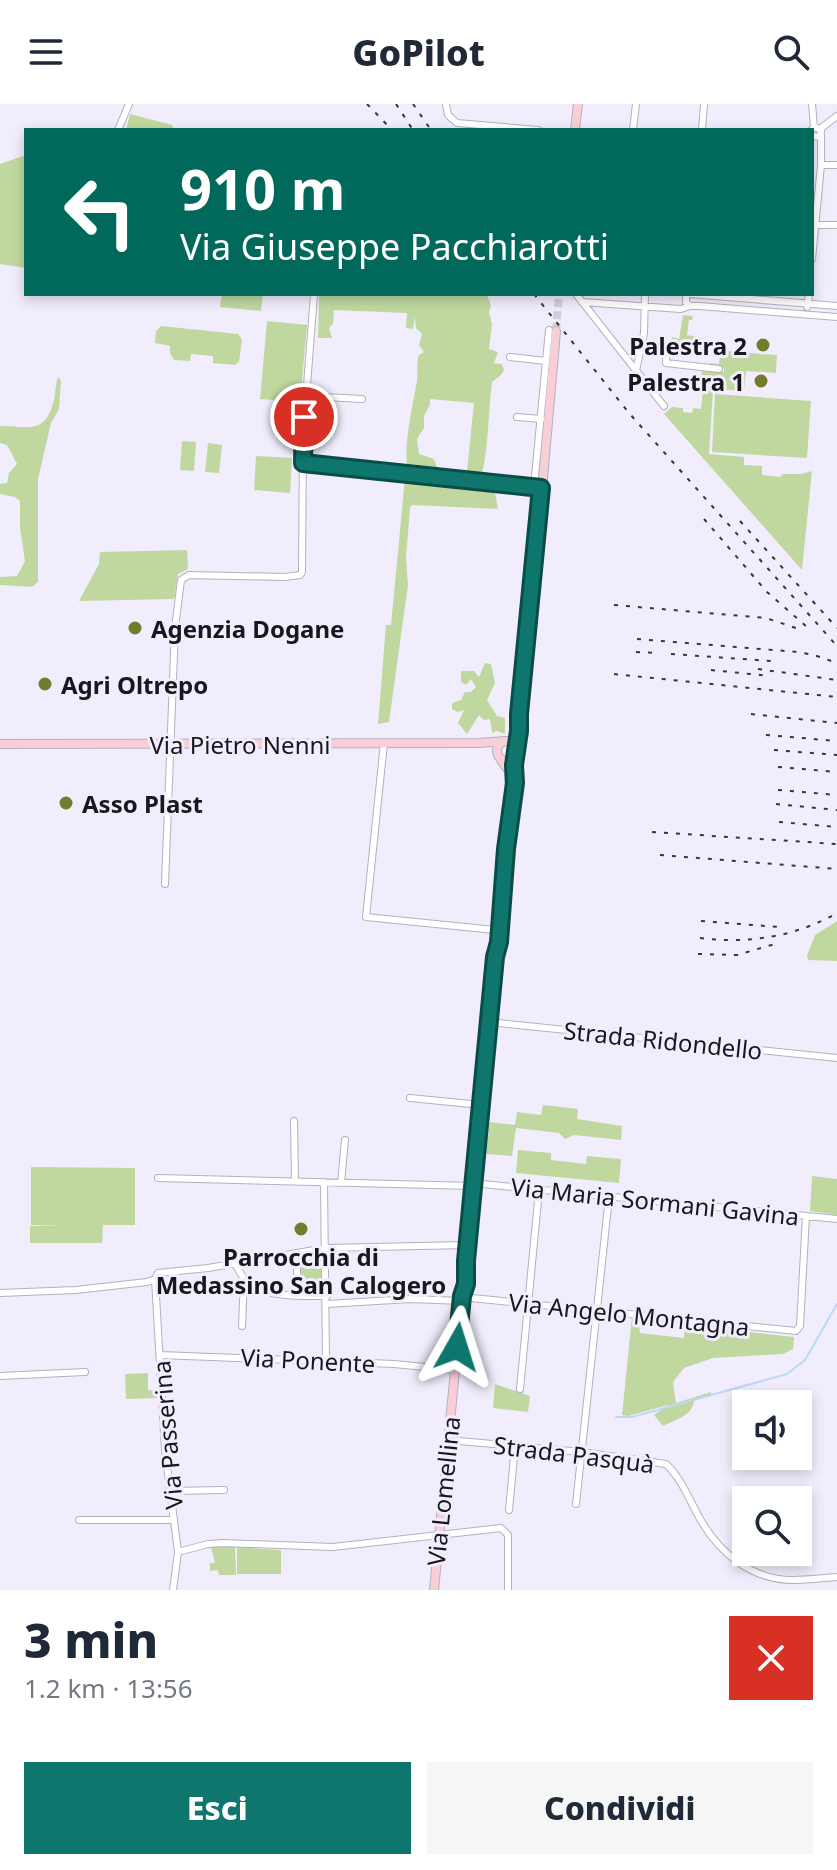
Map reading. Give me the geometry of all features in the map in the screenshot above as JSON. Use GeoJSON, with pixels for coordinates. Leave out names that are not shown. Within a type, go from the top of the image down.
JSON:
{"type":"FeatureCollection","features":[{"type":"Feature","properties":{"kind":"main road"},"geometry":{"type":"LineString","coordinates":[[575,128],[578,104]]}},
{"type":"Feature","properties":{"kind":"main road","name":"Via Lomellina"},"geometry":{"type":"LineString","coordinates":[[495,957],[495,930],[515,783],[553,330]]}},
{"type":"Feature","properties":{"kind":"main road","name":"Via Lomellina"},"geometry":{"type":"LineString","coordinates":[[509,820],[510,776],[507,766],[499,757],[499,744],[514,732],[519,714]]}},
{"type":"Feature","properties":{"kind":"main road"},"geometry":{"type":"LineString","coordinates":[[479,743],[509,761],[517,754],[516,745],[506,741]]}},
{"type":"Feature","properties":{"kind":"main road","name":"Via Pietro Nenni"},"geometry":{"type":"LineString","coordinates":[[0,744],[506,741]]}},
{"type":"Feature","properties":{"kind":"main road","name":"Via Lomellina"},"geometry":{"type":"LineString","coordinates":[[434,1590],[461,1283],[502,913],[501,898]]}},
{"type":"Feature","properties":{"kind":"street"},"geometry":{"type":"LineString","coordinates":[[119,128],[129,104]]}},
{"type":"Feature","properties":{"kind":"street"},"geometry":{"type":"LineString","coordinates":[[446,104],[448,115],[457,123],[499,128]]}},
{"type":"Feature","properties":{"kind":"street"},"geometry":{"type":"LineString","coordinates":[[633,128],[636,104]]}},
{"type":"Feature","properties":{"kind":"street"},"geometry":{"type":"LineString","coordinates":[[702,128],[704,104]]}},
{"type":"Feature","properties":{"kind":"street"},"geometry":{"type":"LineString","coordinates":[[812,104],[815,135],[821,150],[814,236]]}},
{"type":"Feature","properties":{"kind":"street"},"geometry":{"type":"LineString","coordinates":[[815,135],[837,116]]}},
{"type":"Feature","properties":{"kind":"street"},"geometry":{"type":"LineString","coordinates":[[815,135],[821,150]]}},
{"type":"Feature","properties":{"kind":"street"},"geometry":{"type":"LineString","coordinates":[[821,165],[837,165]]}},
{"type":"Feature","properties":{"kind":"street"},"geometry":{"type":"LineString","coordinates":[[815,225],[837,225]]}},
{"type":"Feature","properties":{"kind":"street"},"geometry":{"type":"LineString","coordinates":[[165,884],[175,628],[181,580],[189,575],[300,575],[306,396],[314,296]]}},
{"type":"Feature","properties":{"kind":"street"},"geometry":{"type":"LineString","coordinates":[[578,296],[664,406]]}},
{"type":"Feature","properties":{"kind":"street"},"geometry":{"type":"LineString","coordinates":[[636,371],[642,347],[645,296]]}},
{"type":"Feature","properties":{"kind":"street"},"geometry":{"type":"LineString","coordinates":[[688,296],[686,302],[690,306]]}},
{"type":"Feature","properties":{"kind":"street"},"geometry":{"type":"LineString","coordinates":[[733,296],[837,306]]}},
{"type":"Feature","properties":{"kind":"street"},"geometry":{"type":"LineString","coordinates":[[806,315],[809,296]]}},
{"type":"Feature","properties":{"kind":"street"},"geometry":{"type":"LineString","coordinates":[[582,302],[837,317]]}},
{"type":"Feature","properties":{"kind":"street","name":"Via Lomellina"},"geometry":{"type":"LineString","coordinates":[[538,487],[546,361],[553,330]]}},
{"type":"Feature","properties":{"kind":"street"},"geometry":{"type":"LineString","coordinates":[[642,347],[666,350],[666,363],[719,369]]}},
{"type":"Feature","properties":{"kind":"street"},"geometry":{"type":"LineString","coordinates":[[510,357],[546,361]]}},
{"type":"Feature","properties":{"kind":"street"},"geometry":{"type":"LineString","coordinates":[[306,396],[362,399]]}},
{"type":"Feature","properties":{"kind":"street"},"geometry":{"type":"LineString","coordinates":[[517,417],[541,419]]}},
{"type":"Feature","properties":{"kind":"street"},"geometry":{"type":"LineString","coordinates":[[303,463],[538,487]]}},
{"type":"Feature","properties":{"kind":"street"},"geometry":{"type":"LineString","coordinates":[[384,743],[366,917],[495,930]]}},
{"type":"Feature","properties":{"kind":"street","name":"Strada Ridondello"},"geometry":{"type":"LineString","coordinates":[[489,1022],[837,1058]]}},
{"type":"Feature","properties":{"kind":"street"},"geometry":{"type":"LineString","coordinates":[[410,1098],[481,1105]]}},
{"type":"Feature","properties":{"kind":"street"},"geometry":{"type":"LineString","coordinates":[[294,1121],[295,1181]]}},
{"type":"Feature","properties":{"kind":"street"},"geometry":{"type":"LineString","coordinates":[[341,1183],[345,1140]]}},
{"type":"Feature","properties":{"kind":"street","name":"Via Maria Sormani Gavina"},"geometry":{"type":"LineString","coordinates":[[158,1178],[473,1185],[837,1219]]}},
{"type":"Feature","properties":{"kind":"street"},"geometry":{"type":"LineString","coordinates":[[324,1182],[326,1361]]}},
{"type":"Feature","properties":{"kind":"street"},"geometry":{"type":"LineString","coordinates":[[520,1389],[539,1190]]}},
{"type":"Feature","properties":{"kind":"street"},"geometry":{"type":"LineString","coordinates":[[576,1504],[609,1197]]}},
{"type":"Feature","properties":{"kind":"street","name":"Via Angelo Montagna"},"geometry":{"type":"LineString","coordinates":[[244,1277],[247,1283],[254,1286],[327,1300],[462,1298],[796,1331],[800,1326],[806,1216]]}},
{"type":"Feature","properties":{"kind":"street"},"geometry":{"type":"LineString","coordinates":[[0,1293],[76,1290],[155,1279],[158,1273],[326,1248],[467,1245]]}},
{"type":"Feature","properties":{"kind":"street"},"geometry":{"type":"LineString","coordinates":[[297,1253],[297,1295]]}},
{"type":"Feature","properties":{"kind":"street"},"geometry":{"type":"LineString","coordinates":[[234,1263],[244,1277],[242,1326]]}},
{"type":"Feature","properties":{"kind":"street","name":"Via Passerina"},"geometry":{"type":"LineString","coordinates":[[155,1279],[165,1450],[178,1552],[173,1590]]}},
{"type":"Feature","properties":{"kind":"street","name":"Via Ponente"},"geometry":{"type":"LineString","coordinates":[[160,1355],[326,1361],[455,1370]]}},
{"type":"Feature","properties":{"kind":"street"},"geometry":{"type":"LineString","coordinates":[[0,1376],[85,1372]]}},
{"type":"Feature","properties":{"kind":"street","name":"Strada Pasquà"},"geometry":{"type":"LineString","coordinates":[[448,1440],[582,1452],[666,1464],[711,1538],[725,1554],[768,1577],[790,1580],[837,1577]]}},
{"type":"Feature","properties":{"kind":"street"},"geometry":{"type":"LineString","coordinates":[[509,1510],[515,1446]]}},
{"type":"Feature","properties":{"kind":"street"},"geometry":{"type":"LineString","coordinates":[[170,1491],[224,1490]]}},
{"type":"Feature","properties":{"kind":"street"},"geometry":{"type":"LineString","coordinates":[[79,1520],[174,1520]]}},
{"type":"Feature","properties":{"kind":"street"},"geometry":{"type":"LineString","coordinates":[[178,1552],[224,1543],[333,1547],[483,1528],[504,1529],[508,1535],[508,1590]]}},
{"type":"Feature","properties":{"kind":"green space"},"geometry":{"type":"Polygon","coordinates":[[[130,114],[172,125],[173,128],[126,128],[130,114]]]}},
{"type":"Feature","properties":{"kind":"green space"},"geometry":{"type":"Polygon","coordinates":[[[24,156],[24,268],[0,264],[0,164],[24,156]]]}},
{"type":"Feature","properties":{"kind":"green space"},"geometry":{"type":"Polygon","coordinates":[[[222,296],[263,296],[261,311],[220,307],[222,296]]]}},
{"type":"Feature","properties":{"kind":"green space"},"geometry":{"type":"Polygon","coordinates":[[[319,296],[488,296],[492,324],[489,349],[498,352],[494,363],[502,364],[504,370],[492,382],[482,473],[467,471],[474,403],[430,399],[424,416],[424,428],[417,439],[419,454],[434,459],[437,467],[433,471],[422,471],[407,465],[419,355],[424,352],[419,345],[422,334],[416,328],[415,317],[413,329],[406,328],[407,313],[334,310],[333,324],[329,328],[332,338],[318,338],[319,296]]]}},
{"type":"Feature","properties":{"kind":"green space"},"geometry":{"type":"Polygon","coordinates":[[[683,315],[693,316],[689,320],[687,335],[702,338],[700,346],[690,345],[686,351],[670,350],[672,337],[679,339],[683,315]]]}},
{"type":"Feature","properties":{"kind":"green space"},"geometry":{"type":"Polygon","coordinates":[[[267,321],[307,325],[300,402],[260,399],[267,321]]]}},
{"type":"Feature","properties":{"kind":"green space"},"geometry":{"type":"Polygon","coordinates":[[[161,326],[238,334],[242,340],[239,362],[235,365],[213,363],[213,356],[191,354],[190,361],[174,360],[170,346],[155,343],[156,331],[161,326]]]}},
{"type":"Feature","properties":{"kind":"green space"},"geometry":{"type":"Polygon","coordinates":[[[712,343],[726,344],[726,351],[777,355],[776,373],[746,371],[744,391],[713,389],[709,454],[744,457],[744,465],[762,466],[762,475],[781,477],[782,474],[812,471],[802,570],[664,414],[672,407],[692,413],[693,408],[701,409],[703,391],[699,389],[702,371],[724,372],[724,368],[709,366],[710,363],[719,364],[720,354],[711,353],[712,343]]]}},
{"type":"Feature","properties":{"kind":"green space"},"geometry":{"type":"Polygon","coordinates":[[[58,377],[61,380],[59,409],[51,423],[38,479],[38,582],[32,587],[0,585],[0,577],[17,576],[25,561],[20,501],[0,494],[0,484],[7,483],[9,473],[17,464],[7,445],[0,443],[0,426],[26,427],[45,420],[53,403],[58,377]]]}},
{"type":"Feature","properties":{"kind":"green space"},"geometry":{"type":"Polygon","coordinates":[[[715,394],[811,401],[807,458],[712,452],[715,394]]]}},
{"type":"Feature","properties":{"kind":"green space"},"geometry":{"type":"Polygon","coordinates":[[[182,441],[196,442],[194,471],[180,470],[182,441]]]}},
{"type":"Feature","properties":{"kind":"green space"},"geometry":{"type":"Polygon","coordinates":[[[208,443],[222,445],[219,473],[205,472],[208,443]]]}},
{"type":"Feature","properties":{"kind":"green space"},"geometry":{"type":"Polygon","coordinates":[[[256,456],[292,458],[290,493],[254,490],[256,456]]]}},
{"type":"Feature","properties":{"kind":"green space"},"geometry":{"type":"Polygon","coordinates":[[[405,478],[494,488],[498,509],[412,505],[410,508],[406,558],[408,585],[389,722],[378,724],[386,625],[391,625],[405,478]]]}},
{"type":"Feature","properties":{"kind":"green space"},"geometry":{"type":"Polygon","coordinates":[[[187,550],[188,569],[178,574],[174,599],[79,601],[99,564],[100,552],[187,550]]]}},
{"type":"Feature","properties":{"kind":"green space"},"geometry":{"type":"Polygon","coordinates":[[[485,663],[491,664],[495,683],[487,700],[497,716],[505,718],[505,734],[492,733],[490,719],[484,720],[479,715],[467,734],[458,723],[464,710],[457,712],[452,709],[452,703],[461,700],[465,692],[471,692],[476,687],[471,679],[466,685],[461,682],[461,671],[474,671],[479,677],[485,663]]]}},
{"type":"Feature","properties":{"kind":"green space"},"geometry":{"type":"Polygon","coordinates":[[[837,921],[837,961],[808,960],[815,935],[837,921]]]}},
{"type":"Feature","properties":{"kind":"green space"},"geometry":{"type":"Polygon","coordinates":[[[543,1105],[578,1109],[577,1119],[622,1126],[621,1140],[574,1135],[565,1139],[559,1133],[516,1128],[512,1156],[486,1154],[490,1122],[515,1125],[517,1112],[541,1115],[543,1105]]]}},
{"type":"Feature","properties":{"kind":"green space"},"geometry":{"type":"Polygon","coordinates":[[[518,1150],[551,1153],[551,1160],[586,1164],[587,1156],[621,1159],[619,1183],[516,1173],[518,1150]]]}},
{"type":"Feature","properties":{"kind":"green space"},"geometry":{"type":"Polygon","coordinates":[[[31,1167],[135,1168],[135,1225],[103,1225],[102,1243],[30,1243],[30,1226],[64,1226],[31,1225],[31,1167]]]}},
{"type":"Feature","properties":{"kind":"green space"},"geometry":{"type":"Polygon","coordinates":[[[812,1176],[837,1179],[837,1215],[810,1211],[812,1176]]]}},
{"type":"Feature","properties":{"kind":"green space"},"geometry":{"type":"Polygon","coordinates":[[[323,1252],[324,1294],[299,1293],[299,1256],[323,1252]]]}},
{"type":"Feature","properties":{"kind":"green space"},"geometry":{"type":"Polygon","coordinates":[[[632,1317],[638,1318],[640,1333],[684,1338],[685,1325],[794,1337],[793,1349],[783,1354],[713,1358],[684,1368],[673,1382],[676,1403],[711,1392],[711,1395],[694,1401],[686,1414],[663,1426],[654,1415],[668,1405],[622,1415],[632,1317]]]}},
{"type":"Feature","properties":{"kind":"green space"},"geometry":{"type":"Polygon","coordinates":[[[148,1373],[148,1390],[158,1391],[158,1398],[126,1399],[125,1374],[148,1373]]]}},
{"type":"Feature","properties":{"kind":"green space"},"geometry":{"type":"Polygon","coordinates":[[[495,1384],[530,1396],[528,1412],[493,1408],[495,1384]]]}},
{"type":"Feature","properties":{"kind":"green space"},"geometry":{"type":"Polygon","coordinates":[[[211,1547],[235,1547],[236,1575],[219,1575],[218,1570],[210,1571],[210,1563],[215,1563],[211,1547]]]}},
{"type":"Feature","properties":{"kind":"green space"},"geometry":{"type":"Polygon","coordinates":[[[237,1547],[281,1550],[281,1574],[237,1574],[237,1547]]]}},
{"type":"Feature","properties":{"kind":"waterway"},"geometry":{"type":"LineString","coordinates":[[616,1417],[632,1417],[787,1374],[805,1360],[837,1304]]}},
{"type":"Feature","properties":{"kind":"tunnel"},"geometry":{"type":"LineString","coordinates":[[556,331],[559,296]]}},
{"type":"Feature","properties":{"kind":"railway"},"geometry":{"type":"LineString","coordinates":[[367,104],[390,128]]}},
{"type":"Feature","properties":{"kind":"railway"},"geometry":{"type":"LineString","coordinates":[[396,104],[412,128]]}},
{"type":"Feature","properties":{"kind":"railway"},"geometry":{"type":"LineString","coordinates":[[413,104],[430,128]]}},
{"type":"Feature","properties":{"kind":"railway"},"geometry":{"type":"LineString","coordinates":[[536,296],[629,413],[837,646]]}},
{"type":"Feature","properties":{"kind":"railway"},"geometry":{"type":"LineString","coordinates":[[704,519],[767,592],[807,627]]}},
{"type":"Feature","properties":{"kind":"railway"},"geometry":{"type":"LineString","coordinates":[[740,521],[837,628]]}},
{"type":"Feature","properties":{"kind":"railway"},"geometry":{"type":"LineString","coordinates":[[614,605],[766,618],[802,630]]}},
{"type":"Feature","properties":{"kind":"railway"},"geometry":{"type":"LineString","coordinates":[[637,639],[798,652],[837,663]]}},
{"type":"Feature","properties":{"kind":"railway"},"geometry":{"type":"LineString","coordinates":[[636,652],[656,653]]}},
{"type":"Feature","properties":{"kind":"railway"},"geometry":{"type":"LineString","coordinates":[[671,654],[771,661]]}},
{"type":"Feature","properties":{"kind":"railway"},"geometry":{"type":"LineString","coordinates":[[758,669],[837,680]]}},
{"type":"Feature","properties":{"kind":"railway"},"geometry":{"type":"LineString","coordinates":[[711,670],[770,676]]}},
{"type":"Feature","properties":{"kind":"railway"},"geometry":{"type":"LineString","coordinates":[[614,674],[837,697]]}},
{"type":"Feature","properties":{"kind":"railway"},"geometry":{"type":"LineString","coordinates":[[751,714],[837,723]]}},
{"type":"Feature","properties":{"kind":"railway"},"geometry":{"type":"LineString","coordinates":[[766,735],[837,741]]}},
{"type":"Feature","properties":{"kind":"railway"},"geometry":{"type":"LineString","coordinates":[[774,750],[837,755]]}},
{"type":"Feature","properties":{"kind":"railway"},"geometry":{"type":"LineString","coordinates":[[778,767],[837,772]]}},
{"type":"Feature","properties":{"kind":"railway"},"geometry":{"type":"LineString","coordinates":[[778,790],[837,795]]}},
{"type":"Feature","properties":{"kind":"railway"},"geometry":{"type":"LineString","coordinates":[[776,804],[837,810]]}},
{"type":"Feature","properties":{"kind":"railway"},"geometry":{"type":"LineString","coordinates":[[779,822],[837,827]]}},
{"type":"Feature","properties":{"kind":"railway"},"geometry":{"type":"LineString","coordinates":[[652,832],[837,844]]}},
{"type":"Feature","properties":{"kind":"railway"},"geometry":{"type":"LineString","coordinates":[[660,855],[837,869]]}},
{"type":"Feature","properties":{"kind":"railway"},"geometry":{"type":"LineString","coordinates":[[700,938],[736,940],[771,937],[805,928],[837,913]]}},
{"type":"Feature","properties":{"kind":"railway"},"geometry":{"type":"LineString","coordinates":[[701,921],[779,927]]}},
{"type":"Feature","properties":{"kind":"railway"},"geometry":{"type":"LineString","coordinates":[[698,954],[737,955],[775,944]]}},
{"type":"Feature","properties":{"kind":"place","name":"Palestra 2"},"geometry":{"type":"Point","coordinates":[763,345]}},
{"type":"Feature","properties":{"kind":"place","name":"Palestra 1"},"geometry":{"type":"Point","coordinates":[761,381]}},
{"type":"Feature","properties":{"kind":"place","name":"Agenzia Dogane"},"geometry":{"type":"Point","coordinates":[135,628]}},
{"type":"Feature","properties":{"kind":"place","name":"Agri Oltrepo"},"geometry":{"type":"Point","coordinates":[45,684]}},
{"type":"Feature","properties":{"kind":"place","name":"Asso Plast"},"geometry":{"type":"Point","coordinates":[66,803]}},
{"type":"Feature","properties":{"kind":"place","name":"Parrocchia di Medassino San Calogero"},"geometry":{"type":"Point","coordinates":[301,1229]}},
{"type":"Feature","properties":{"kind":"route"},"geometry":{"type":"LineString","coordinates":[[304,417],[303,463],[541,488],[518,751],[514,765],[515,783],[495,957],[464,1276],[466,1284],[457,1347]]}}]}
